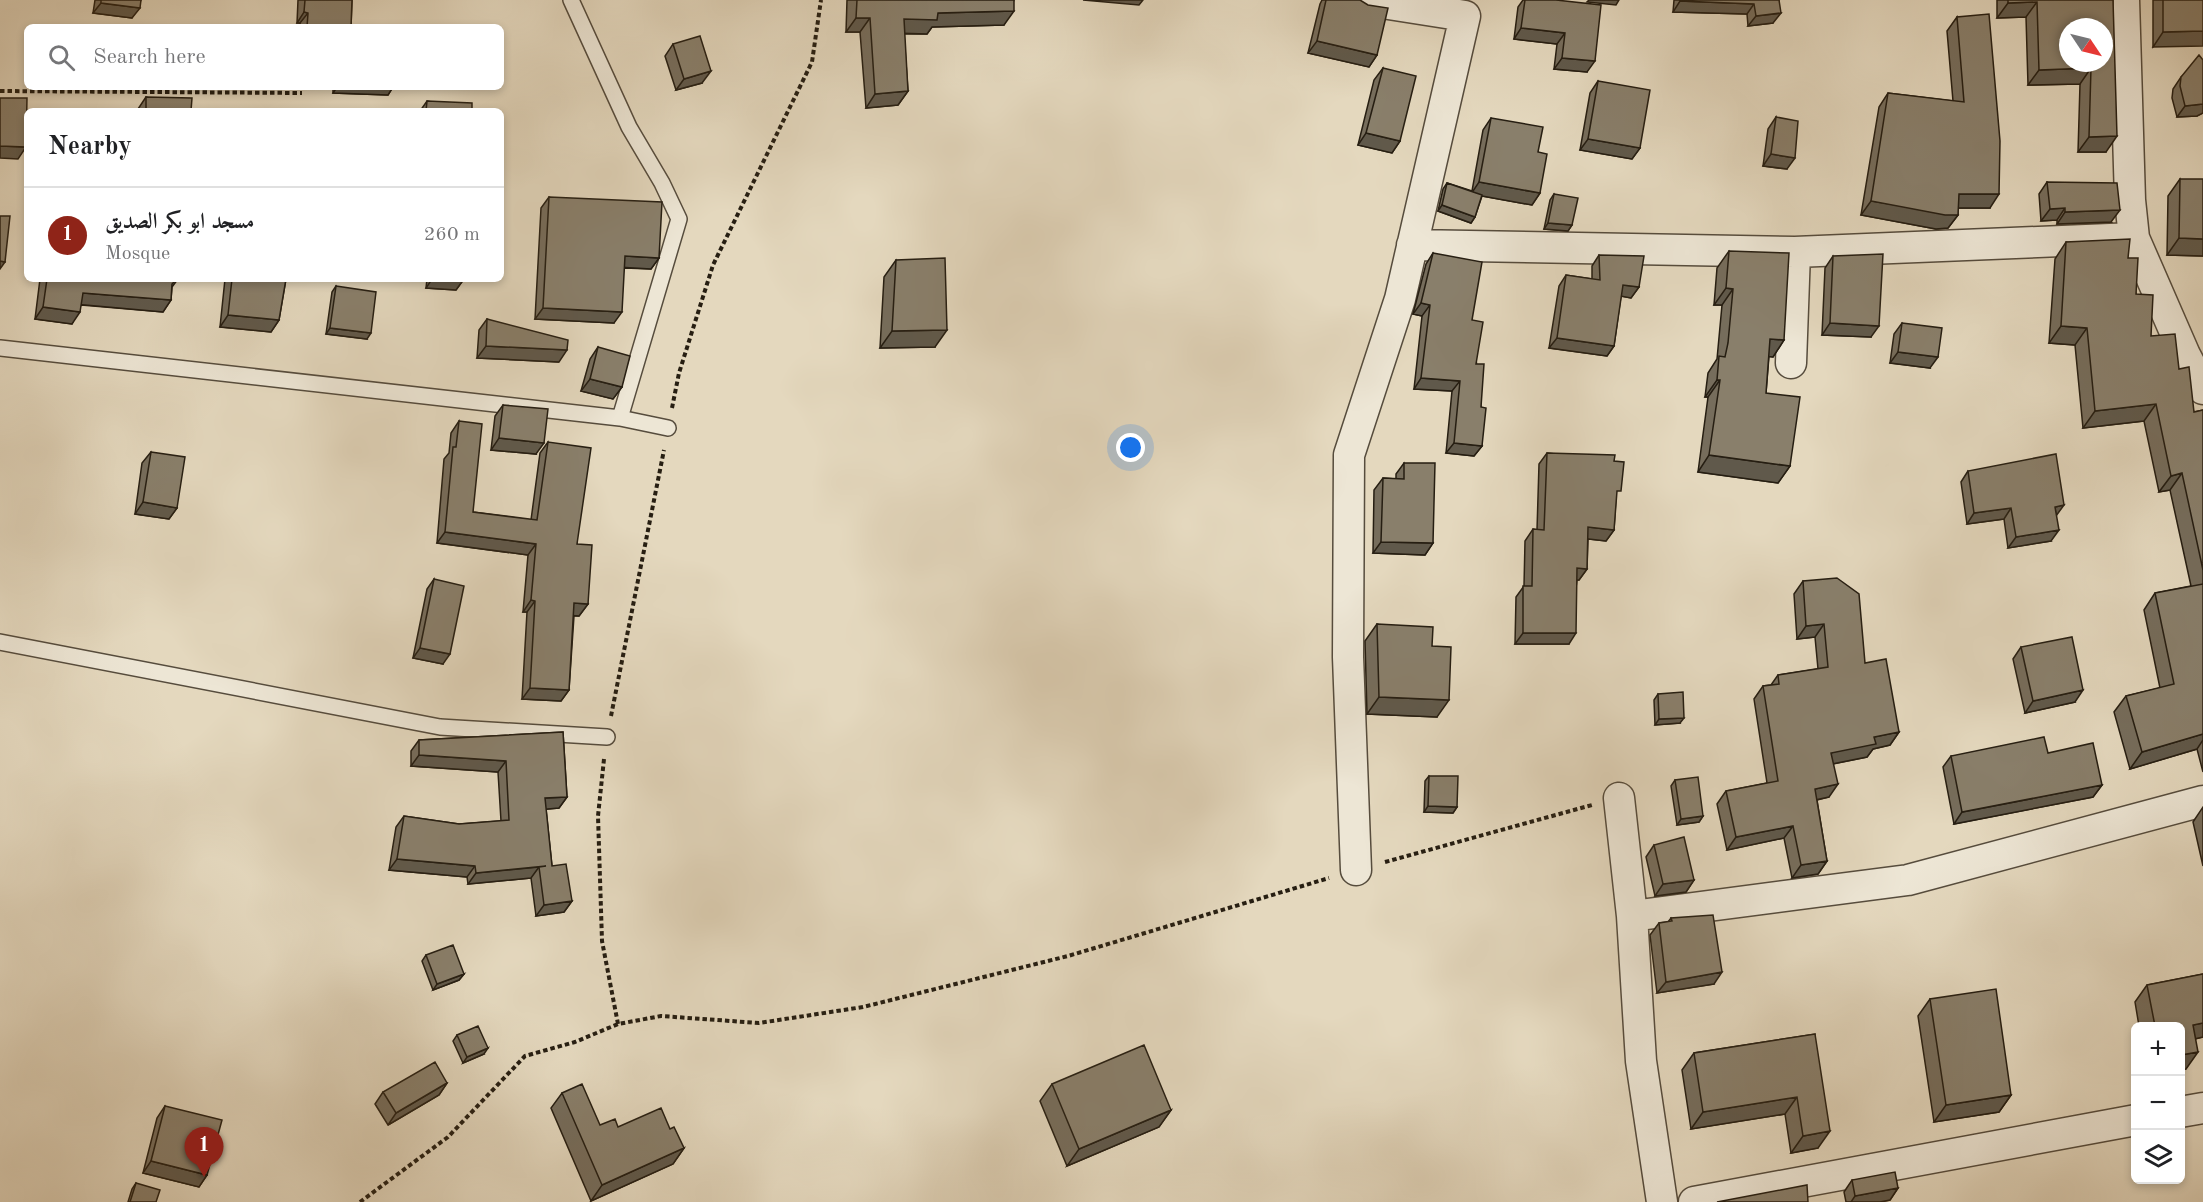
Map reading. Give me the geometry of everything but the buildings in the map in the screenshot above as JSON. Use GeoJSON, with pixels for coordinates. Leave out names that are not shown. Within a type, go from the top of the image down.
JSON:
{"type":"FeatureCollection","features":[{"type":"Feature","properties":{"kind":"street"},"geometry":{"type":"LineString","coordinates":[[1356,870],[1348,657],[1349,455],[1400,299],[1465,16],[1362,0]]}},
{"type":"Feature","properties":{"kind":"street"},"geometry":{"type":"LineString","coordinates":[[2124,0],[2130,200],[2134,238],[2184,355],[2203,389]]}},
{"type":"Feature","properties":{"kind":"street"},"geometry":{"type":"LineString","coordinates":[[1412,245],[1795,252],[2134,238]]}},
{"type":"Feature","properties":{"kind":"street"},"geometry":{"type":"LineString","coordinates":[[1791,363],[1795,252]]}},
{"type":"Feature","properties":{"kind":"street"},"geometry":{"type":"LineString","coordinates":[[1619,798],[1632,916],[1641,1061],[1662,1202]]}},
{"type":"Feature","properties":{"kind":"street"},"geometry":{"type":"LineString","coordinates":[[1632,916],[1908,880],[2203,801]]}},
{"type":"Feature","properties":{"kind":"street"},"geometry":{"type":"LineString","coordinates":[[2185,1111],[2203,1108]]}},
{"type":"Feature","properties":{"kind":"street"},"geometry":{"type":"LineString","coordinates":[[1694,1202],[2131,1121]]}},
{"type":"Feature","properties":{"kind":"lane"},"geometry":{"type":"LineString","coordinates":[[572,0],[629,127],[662,183],[679,219],[620,418]]}},
{"type":"Feature","properties":{"kind":"lane"},"geometry":{"type":"LineString","coordinates":[[0,348],[620,418],[668,428]]}},
{"type":"Feature","properties":{"kind":"lane"},"geometry":{"type":"LineString","coordinates":[[0,642],[440,727],[607,737]]}},
{"type":"Feature","properties":{"kind":"path"},"geometry":{"type":"LineString","coordinates":[[618,1024],[602,941],[598,816],[607,737],[668,428],[679,373],[713,265],[812,62],[821,0]]}},
{"type":"Feature","properties":{"kind":"path"},"geometry":{"type":"LineString","coordinates":[[0,90],[302,93]]}},
{"type":"Feature","properties":{"kind":"path"},"geometry":{"type":"LineString","coordinates":[[360,1202],[448,1137],[525,1056],[576,1042],[618,1024],[662,1016],[759,1023],[863,1007],[1068,956],[1356,870],[1619,798]]}},
{"type":"Feature","properties":{"kind":"place","name":"مسجد ابو بكر الصديق"},"geometry":{"type":"Point","coordinates":[204,1177]}}]}
